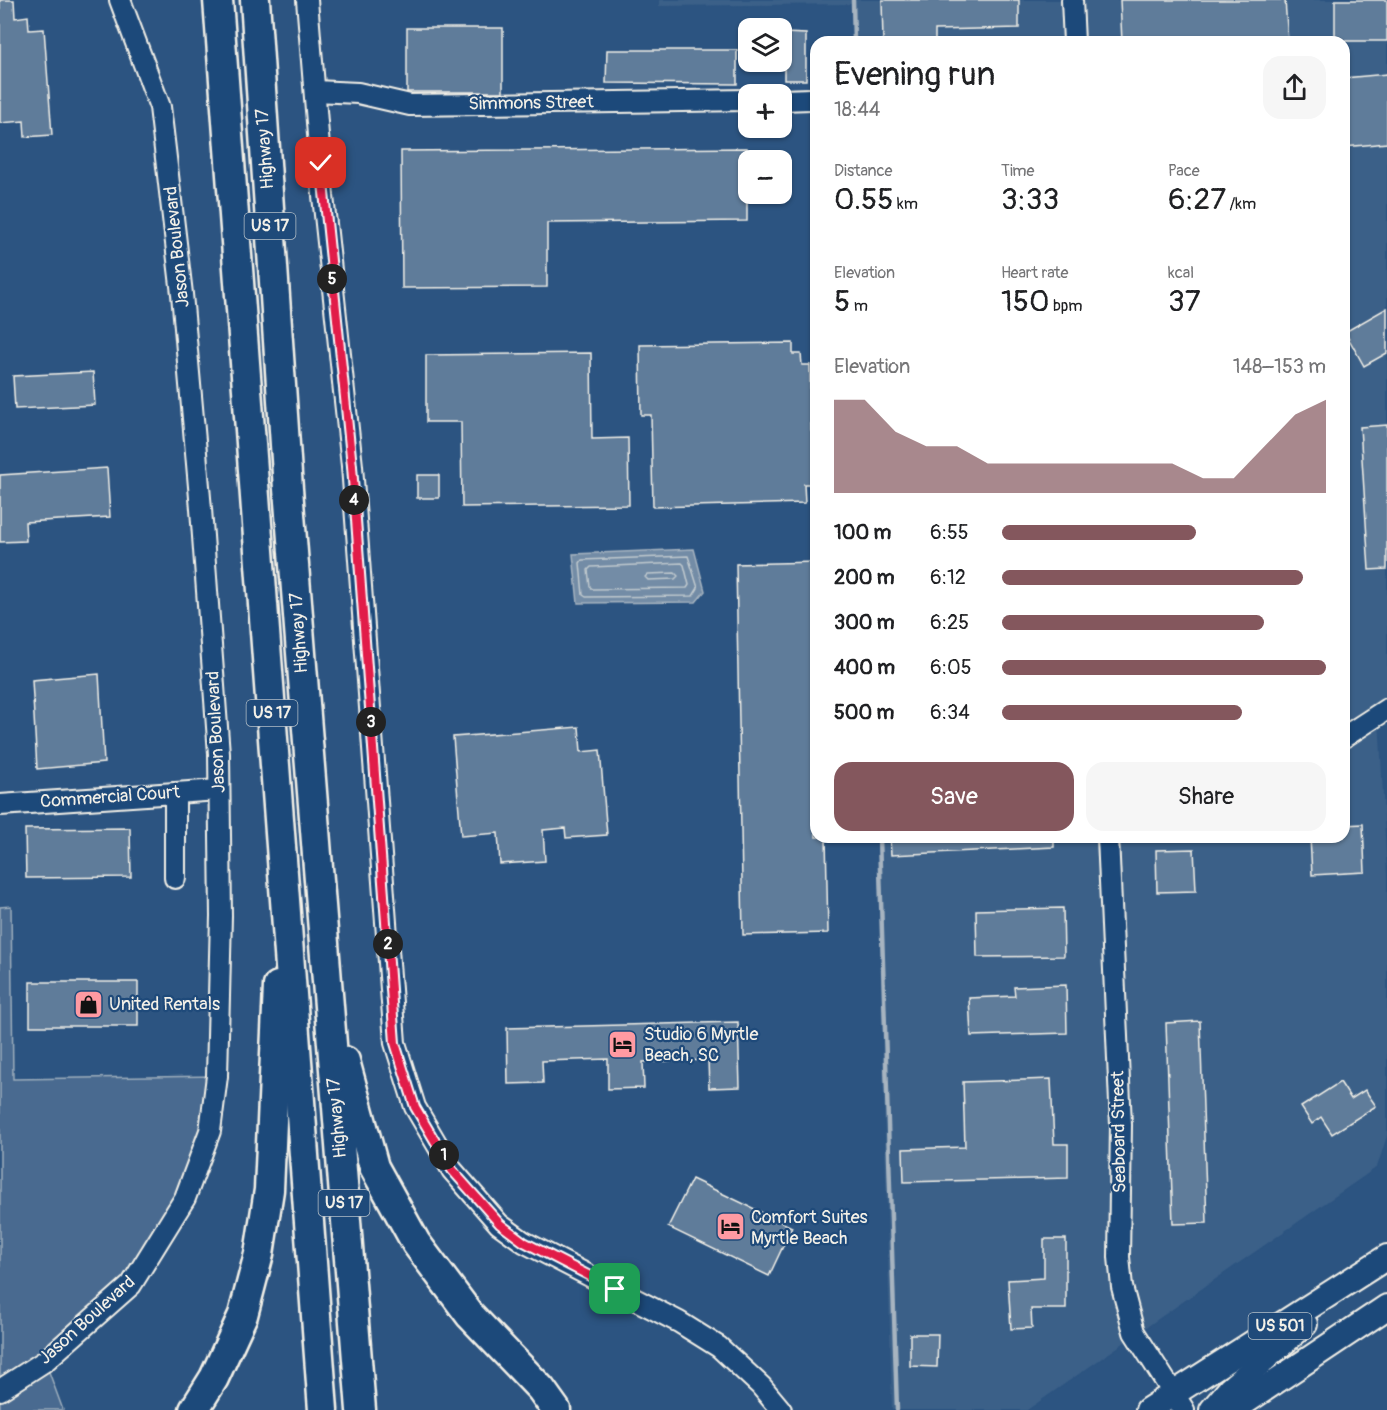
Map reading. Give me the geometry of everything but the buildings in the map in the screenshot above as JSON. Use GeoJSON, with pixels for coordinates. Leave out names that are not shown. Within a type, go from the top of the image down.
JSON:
{"type":"FeatureCollection","features":[{"type":"Feature","properties":{"kind":"highway","name":"Highway 17"},"geometry":{"type":"LineString","coordinates":[[218,0],[323,1410]]}},
{"type":"Feature","properties":{"kind":"highway","name":"Highway 17"},"geometry":{"type":"LineString","coordinates":[[255,0],[288,489],[361,1410]]}},
{"type":"Feature","properties":{"kind":"highway"},"geometry":{"type":"LineString","coordinates":[[194,1410],[214,1378],[243,1315],[259,1254],[269,1190],[277,994],[286,894]]}},
{"type":"Feature","properties":{"kind":"highway"},"geometry":{"type":"LineString","coordinates":[[327,995],[374,1167],[416,1243],[470,1315],[541,1389],[556,1410]]}},
{"type":"Feature","properties":{"kind":"main road","name":"US 501"},"geometry":{"type":"LineString","coordinates":[[1148,1410],[1176,1405],[1380,1261]]}},
{"type":"Feature","properties":{"kind":"main road"},"geometry":{"type":"LineString","coordinates":[[1212,1410],[1230,1389],[1380,1261]]}},
{"type":"Feature","properties":{"kind":"main road","name":"US 501"},"geometry":{"type":"LineString","coordinates":[[1233,1410],[1387,1307]]}},
{"type":"Feature","properties":{"kind":"street","name":"Jason Boulevard"},"geometry":{"type":"LineString","coordinates":[[0,1390],[45,1361],[131,1285],[185,1198],[210,1131],[217,1076],[220,951],[219,790],[200,498],[182,294],[160,107],[120,0]]}},
{"type":"Feature","properties":{"kind":"street"},"geometry":{"type":"LineString","coordinates":[[307,0],[323,196],[352,466],[395,1043],[415,1107],[452,1170],[500,1224],[524,1242],[679,1322],[709,1341],[761,1386],[781,1410]]}},
{"type":"Feature","properties":{"kind":"street"},"geometry":{"type":"LineString","coordinates":[[1072,0],[1074,36]]}},
{"type":"Feature","properties":{"kind":"street","name":"Simmons Street"},"geometry":{"type":"LineString","coordinates":[[315,91],[358,93],[410,105],[738,100]]}},
{"type":"Feature","properties":{"kind":"street"},"geometry":{"type":"LineString","coordinates":[[792,100],[810,99]]}},
{"type":"Feature","properties":{"kind":"street"},"geometry":{"type":"LineString","coordinates":[[1350,733],[1387,709]]}},
{"type":"Feature","properties":{"kind":"street","name":"Commercial Court"},"geometry":{"type":"LineString","coordinates":[[0,805],[219,790]]}},
{"type":"Feature","properties":{"kind":"street"},"geometry":{"type":"LineString","coordinates":[[175,793],[175,878]]}},
{"type":"Feature","properties":{"kind":"street","name":"Seaboard Street"},"geometry":{"type":"LineString","coordinates":[[1108,843],[1120,1125],[1119,1257],[1121,1277],[1126,1308],[1134,1332],[1176,1405]]}},
{"type":"Feature","properties":{"kind":"shaded area"},"geometry":{"type":"Polygon","coordinates":[[[659,0],[1387,0],[1387,726],[1379,716],[1387,876],[1387,1136],[1377,1167],[1027,1410],[892,1410],[877,843],[1350,843],[1350,36],[856,36],[854,4],[659,6],[659,0]]]}},
{"type":"Feature","properties":{"kind":"shaded area"},"geometry":{"type":"Polygon","coordinates":[[[11,906],[13,1079],[217,1076],[210,1131],[131,1285],[45,1361],[63,1410],[0,1410],[0,907],[11,906]]]}},
{"type":"Feature","properties":{"kind":"water"},"geometry":{"type":"Polygon","coordinates":[[[694,549],[705,591],[696,602],[578,603],[573,554],[694,549]]]}},
{"type":"Feature","properties":{"kind":"waterway"},"geometry":{"type":"LineString","coordinates":[[853,0],[854,36]]}},
{"type":"Feature","properties":{"kind":"waterway"},"geometry":{"type":"LineString","coordinates":[[879,843],[897,1410]]}},
{"type":"Feature","properties":{"kind":"place","name":"United Rentals"},"geometry":{"type":"Point","coordinates":[88,1004]}},
{"type":"Feature","properties":{"kind":"place","name":"Studio 6 Myrtle Beach, SC"},"geometry":{"type":"Point","coordinates":[623,1044]}},
{"type":"Feature","properties":{"kind":"place","name":"Comfort Suites Myrtle Beach"},"geometry":{"type":"Point","coordinates":[730,1227]}},
{"type":"Feature","properties":{"kind":"route"},"geometry":{"type":"LineString","coordinates":[[321,163],[352,466],[395,1043],[415,1107],[452,1170],[500,1224],[524,1242],[615,1289]]}}]}
